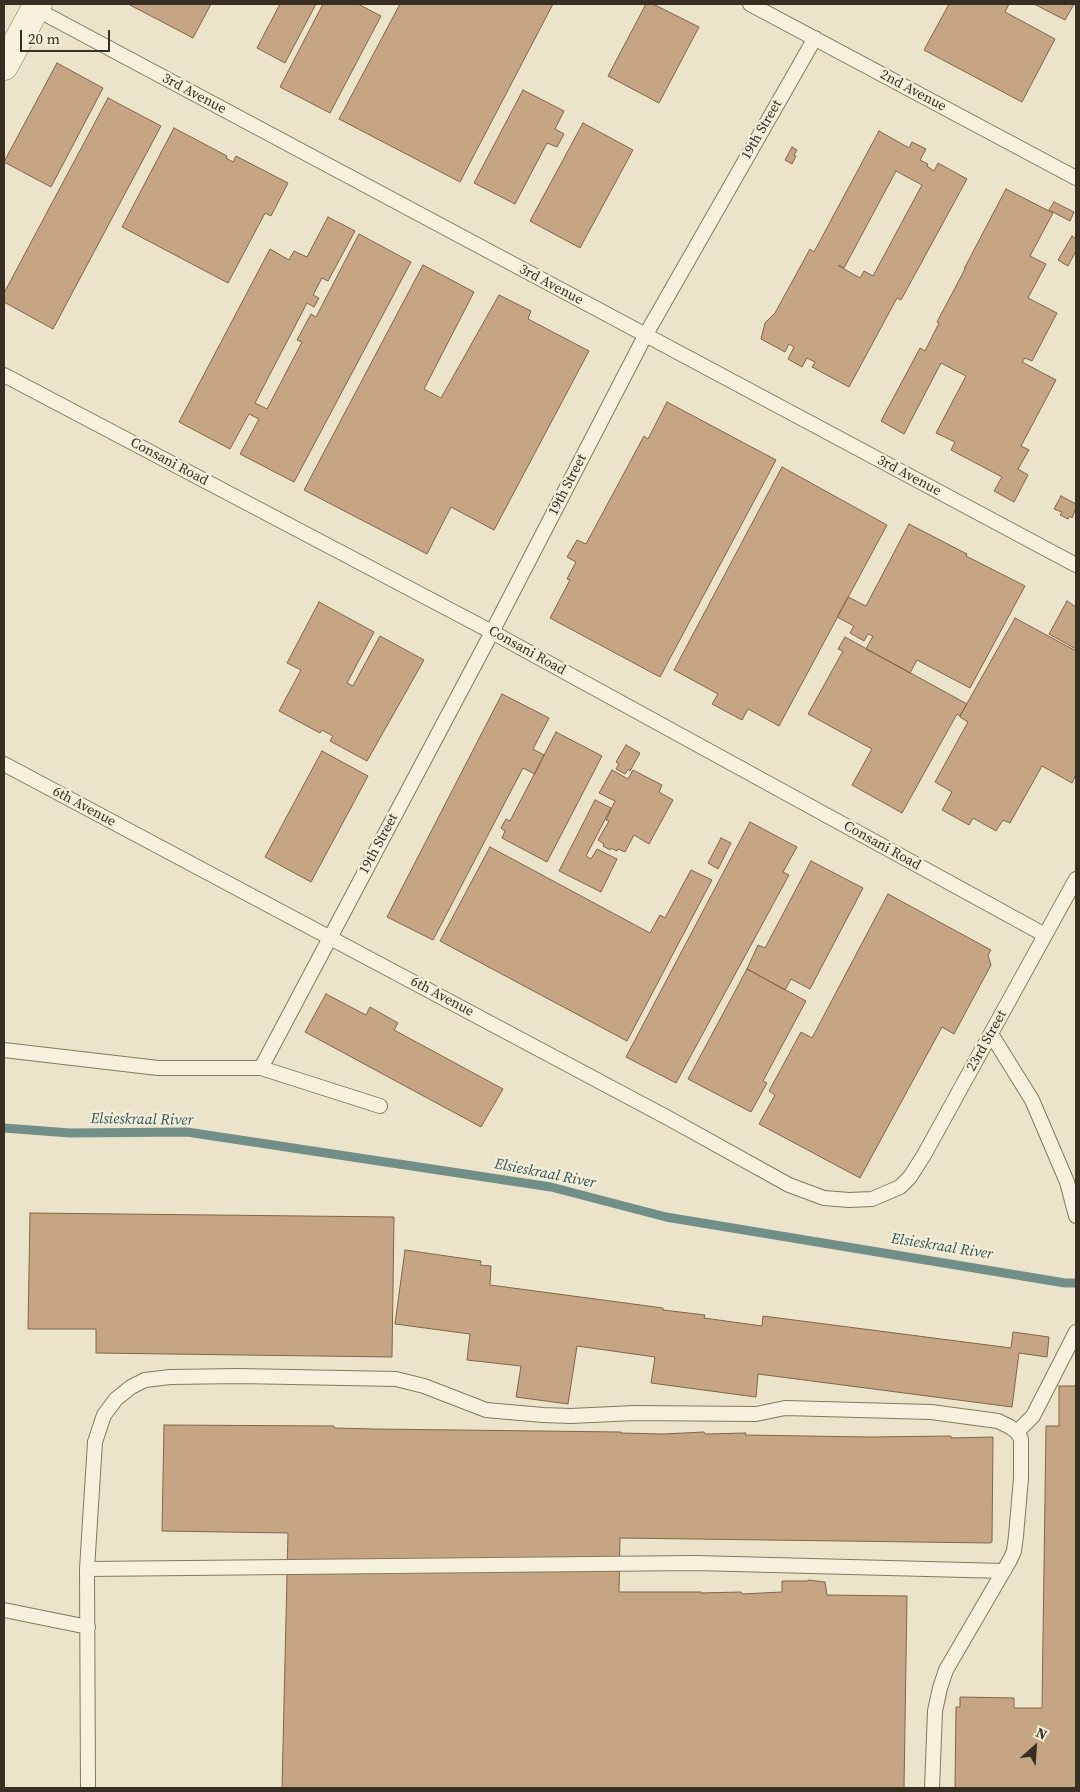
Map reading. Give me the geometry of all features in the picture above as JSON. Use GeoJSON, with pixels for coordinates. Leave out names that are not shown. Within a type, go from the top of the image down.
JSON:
{"type":"FeatureCollection","features":[{"type":"Feature","properties":{"kind":"street"},"geometry":{"type":"LineString","coordinates":[[4,66],[34,5]]}},
{"type":"Feature","properties":{"kind":"lane","name":"2nd Avenue"},"geometry":{"type":"LineString","coordinates":[[750,4],[1076,178]]}},
{"type":"Feature","properties":{"kind":"lane","name":"3rd Avenue"},"geometry":{"type":"LineString","coordinates":[[34,5],[645,336],[1076,565]]}},
{"type":"Feature","properties":{"kind":"lane","name":"19th Street"},"geometry":{"type":"LineString","coordinates":[[261,1068],[492,632],[645,336],[814,38]]}},
{"type":"Feature","properties":{"kind":"lane","name":"Consani Road"},"geometry":{"type":"LineString","coordinates":[[4,375],[492,632],[1045,935]]}},
{"type":"Feature","properties":{"kind":"lane","name":"6th Avenue"},"geometry":{"type":"LineString","coordinates":[[4,764],[670,1119],[789,1185],[824,1198],[872,1200],[886,1194]]}},
{"type":"Feature","properties":{"kind":"lane","name":"23rd Street"},"geometry":{"type":"LineString","coordinates":[[886,1194],[900,1187],[910,1177],[1076,879]]}},
{"type":"Feature","properties":{"kind":"lane"},"geometry":{"type":"LineString","coordinates":[[991,1034],[1032,1100],[1067,1182],[1076,1216]]}},
{"type":"Feature","properties":{"kind":"lane"},"geometry":{"type":"LineString","coordinates":[[4,1050],[158,1068],[261,1068],[380,1106]]}},
{"type":"Feature","properties":{"kind":"lane"},"geometry":{"type":"LineString","coordinates":[[1017,1432],[1033,1416],[1076,1332]]}},
{"type":"Feature","properties":{"kind":"lane"},"geometry":{"type":"LineString","coordinates":[[88,1788],[87,1569],[95,1442],[104,1415],[116,1399],[145,1380],[170,1377],[239,1376],[396,1379],[424,1386],[486,1410],[543,1415],[571,1416],[634,1413],[756,1414],[785,1408],[931,1412],[998,1421],[1017,1432],[1021,1439],[1021,1478],[1016,1536],[1010,1560],[946,1670],[940,1688],[935,1711],[932,1788]]}},
{"type":"Feature","properties":{"kind":"lane"},"geometry":{"type":"LineString","coordinates":[[87,1569],[695,1563],[1004,1571]]}},
{"type":"Feature","properties":{"kind":"lane"},"geometry":{"type":"LineString","coordinates":[[4,1610],[88,1627]]}},
{"type":"Feature","properties":{"kind":"building"},"geometry":{"type":"Polygon","coordinates":[[[128,4],[211,4],[193,38],[128,4]]]}},
{"type":"Feature","properties":{"kind":"building"},"geometry":{"type":"Polygon","coordinates":[[[280,4],[316,4],[285,63],[257,48],[280,4]]]}},
{"type":"Feature","properties":{"kind":"building"},"geometry":{"type":"Polygon","coordinates":[[[323,4],[358,4],[381,16],[330,113],[280,87],[323,4]]]}},
{"type":"Feature","properties":{"kind":"building"},"geometry":{"type":"Polygon","coordinates":[[[400,4],[553,4],[460,182],[339,119],[400,4]]]}},
{"type":"Feature","properties":{"kind":"building"},"geometry":{"type":"Polygon","coordinates":[[[646,4],[653,4],[699,27],[659,103],[608,76],[646,4]]]}},
{"type":"Feature","properties":{"kind":"building"},"geometry":{"type":"Polygon","coordinates":[[[949,4],[1009,4],[1005,12],[1055,39],[1022,102],[924,50],[949,4]]]}},
{"type":"Feature","properties":{"kind":"building"},"geometry":{"type":"Polygon","coordinates":[[[1034,4],[1074,4],[1065,20],[1034,4]]]}},
{"type":"Feature","properties":{"kind":"building"},"geometry":{"type":"Polygon","coordinates":[[[57,63],[103,88],[51,187],[4,162],[57,63]]]}},
{"type":"Feature","properties":{"kind":"building"},"geometry":{"type":"Polygon","coordinates":[[[523,90],[564,111],[555,129],[564,134],[557,147],[547,143],[515,204],[474,183],[523,90]]]}},
{"type":"Feature","properties":{"kind":"building"},"geometry":{"type":"Polygon","coordinates":[[[108,98],[161,126],[53,329],[4,302],[4,293],[108,98]]]}},
{"type":"Feature","properties":{"kind":"building"},"geometry":{"type":"Polygon","coordinates":[[[583,123],[633,150],[580,248],[530,221],[583,123]]]}},
{"type":"Feature","properties":{"kind":"building"},"geometry":{"type":"Polygon","coordinates":[[[174,128],[227,156],[226,158],[233,162],[236,156],[288,183],[271,216],[265,213],[228,283],[122,227],[174,128]]]}},
{"type":"Feature","properties":{"kind":"building"},"geometry":{"type":"Polygon","coordinates":[[[879,131],[909,148],[912,142],[926,149],[920,160],[928,164],[927,166],[934,171],[938,163],[967,179],[901,300],[897,298],[849,387],[812,367],[815,362],[807,358],[802,367],[788,359],[794,347],[789,344],[785,352],[761,339],[765,323],[775,313],[810,249],[814,252],[879,131]],[[896,171],[844,268],[839,266],[860,278],[864,271],[873,276],[922,185],[896,171]]]}},
{"type":"Feature","properties":{"kind":"building"},"geometry":{"type":"Polygon","coordinates":[[[792,147],[797,150],[792,164],[785,160],[792,147]]]}},
{"type":"Feature","properties":{"kind":"building"},"geometry":{"type":"Polygon","coordinates":[[[1006,189],[1053,213],[1030,256],[1046,264],[1028,298],[1057,313],[1032,361],[1025,358],[1022,362],[1056,380],[1021,446],[1029,450],[1018,469],[1028,475],[1014,502],[994,491],[1002,477],[951,450],[955,442],[936,433],[966,376],[941,363],[904,434],[881,421],[920,348],[925,351],[939,323],[937,322],[1006,189]]]}},
{"type":"Feature","properties":{"kind":"building"},"geometry":{"type":"Polygon","coordinates":[[[1054,202],[1074,212],[1070,221],[1049,210],[1054,202]]]}},
{"type":"Feature","properties":{"kind":"building"},"geometry":{"type":"Polygon","coordinates":[[[328,217],[355,231],[328,281],[322,278],[313,295],[319,298],[314,307],[307,303],[255,403],[267,409],[302,342],[297,340],[311,314],[316,317],[359,234],[411,262],[294,482],[240,454],[259,419],[249,414],[230,449],[179,422],[270,249],[289,260],[294,251],[307,257],[328,217]]]}},
{"type":"Feature","properties":{"kind":"building"},"geometry":{"type":"Polygon","coordinates":[[[1072,236],[1076,239],[1076,251],[1068,266],[1058,260],[1072,236]]]}},
{"type":"Feature","properties":{"kind":"building"},"geometry":{"type":"Polygon","coordinates":[[[423,265],[474,292],[424,389],[441,398],[499,295],[531,311],[528,319],[589,351],[494,530],[451,507],[427,554],[304,490],[423,265]]]}},
{"type":"Feature","properties":{"kind":"building"},"geometry":{"type":"Polygon","coordinates":[[[667,402],[776,460],[660,677],[550,618],[570,580],[567,579],[576,562],[567,557],[577,540],[586,544],[644,436],[648,439],[667,402]]]}},
{"type":"Feature","properties":{"kind":"building"},"geometry":{"type":"Polygon","coordinates":[[[782,467],[887,525],[779,726],[748,709],[742,720],[712,704],[718,694],[674,670],[782,467]]]}},
{"type":"Feature","properties":{"kind":"building"},"geometry":{"type":"Polygon","coordinates":[[[1061,496],[1076,504],[1072,518],[1070,516],[1068,519],[1060,515],[1062,512],[1054,509],[1061,496]]]}},
{"type":"Feature","properties":{"kind":"building"},"geometry":{"type":"Polygon","coordinates":[[[909,524],[1025,586],[970,688],[917,660],[910,673],[866,649],[873,636],[868,634],[864,641],[850,633],[854,626],[837,617],[848,597],[866,606],[909,524]]]}},
{"type":"Feature","properties":{"kind":"building"},"geometry":{"type":"Polygon","coordinates":[[[1067,601],[1076,607],[1076,649],[1049,634],[1067,601]]]}},
{"type":"Feature","properties":{"kind":"building"},"geometry":{"type":"Polygon","coordinates":[[[319,602],[374,632],[347,683],[353,686],[380,636],[424,660],[367,761],[330,741],[333,736],[322,730],[320,733],[279,711],[301,670],[287,663],[319,602]]]}},
{"type":"Feature","properties":{"kind":"building"},"geometry":{"type":"Polygon","coordinates":[[[1015,618],[1076,651],[1076,774],[1072,783],[1042,766],[1010,823],[1003,820],[996,831],[973,818],[969,825],[942,810],[952,792],[935,782],[968,722],[960,716],[1015,618]]]}},
{"type":"Feature","properties":{"kind":"building"},"geometry":{"type":"Polygon","coordinates":[[[845,637],[967,704],[960,716],[957,714],[902,813],[852,785],[872,749],[808,714],[843,651],[838,649],[845,637]]]}},
{"type":"Feature","properties":{"kind":"building"},"geometry":{"type":"Polygon","coordinates":[[[502,694],[549,718],[533,749],[544,755],[535,774],[523,768],[433,940],[387,917],[502,694]]]}},
{"type":"Feature","properties":{"kind":"building"},"geometry":{"type":"Polygon","coordinates":[[[556,732],[602,756],[547,862],[502,838],[505,831],[501,828],[506,819],[510,821],[556,732]]]}},
{"type":"Feature","properties":{"kind":"building"},"geometry":{"type":"Polygon","coordinates":[[[626,745],[640,753],[630,771],[628,769],[625,774],[616,769],[619,764],[616,762],[626,745]]]}},
{"type":"Feature","properties":{"kind":"building"},"geometry":{"type":"Polygon","coordinates":[[[322,751],[368,776],[311,882],[265,857],[322,751]]]}},
{"type":"Feature","properties":{"kind":"building"},"geometry":{"type":"Polygon","coordinates":[[[612,770],[628,779],[633,770],[662,785],[659,792],[673,800],[649,844],[634,835],[625,852],[611,848],[610,850],[598,840],[609,821],[606,820],[615,801],[599,793],[612,770]]]}},
{"type":"Feature","properties":{"kind":"building"},"geometry":{"type":"Polygon","coordinates":[[[595,800],[611,808],[586,856],[591,859],[597,849],[617,859],[601,892],[559,871],[595,800]]]}},
{"type":"Feature","properties":{"kind":"building"},"geometry":{"type":"Polygon","coordinates":[[[750,822],[797,847],[783,872],[789,875],[676,1083],[626,1057],[750,822]]]}},
{"type":"Feature","properties":{"kind":"building"},"geometry":{"type":"Polygon","coordinates":[[[721,838],[731,843],[718,869],[708,863],[721,838]]]}},
{"type":"Feature","properties":{"kind":"building"},"geometry":{"type":"Polygon","coordinates":[[[490,847],[650,933],[660,915],[665,918],[691,870],[712,880],[627,1041],[440,941],[490,847]]]}},
{"type":"Feature","properties":{"kind":"building"},"geometry":{"type":"Polygon","coordinates":[[[811,861],[863,888],[810,989],[791,979],[785,990],[747,969],[758,945],[765,948],[811,861]]]}},
{"type":"Feature","properties":{"kind":"building"},"geometry":{"type":"Polygon","coordinates":[[[888,894],[991,950],[988,955],[991,965],[954,1034],[942,1027],[860,1178],[759,1124],[775,1095],[769,1091],[801,1032],[812,1038],[888,894]]]}},
{"type":"Feature","properties":{"kind":"building"},"geometry":{"type":"Polygon","coordinates":[[[747,969],[806,1001],[763,1081],[767,1083],[751,1112],[688,1079],[747,969]]]}},
{"type":"Feature","properties":{"kind":"building"},"geometry":{"type":"Polygon","coordinates":[[[326,994],[366,1015],[370,1007],[398,1023],[394,1030],[503,1089],[481,1127],[305,1032],[326,994]]]}},
{"type":"Feature","properties":{"kind":"building"},"geometry":{"type":"Polygon","coordinates":[[[30,1213],[394,1217],[392,1357],[96,1353],[96,1329],[28,1329],[30,1213]]]}},
{"type":"Feature","properties":{"kind":"building"},"geometry":{"type":"Polygon","coordinates":[[[405,1250],[481,1261],[480,1265],[491,1266],[490,1285],[663,1308],[663,1310],[705,1315],[704,1318],[762,1326],[763,1316],[1011,1348],[1013,1332],[1049,1337],[1047,1357],[1019,1353],[1012,1407],[758,1374],[756,1397],[651,1383],[655,1357],[577,1346],[568,1404],[516,1397],[521,1366],[467,1360],[470,1334],[395,1324],[405,1250]]]}},
{"type":"Feature","properties":{"kind":"building"},"geometry":{"type":"Polygon","coordinates":[[[1059,1386],[1076,1386],[1076,1788],[955,1788],[956,1707],[960,1707],[960,1697],[1014,1698],[1014,1708],[1042,1708],[1046,1426],[1059,1426],[1059,1386]]]}},
{"type":"Feature","properties":{"kind":"building"},"geometry":{"type":"Polygon","coordinates":[[[164,1425],[334,1426],[334,1428],[375,1429],[663,1434],[704,1432],[705,1434],[746,1433],[745,1435],[869,1437],[993,1437],[992,1542],[620,1538],[619,1592],[741,1592],[742,1594],[782,1592],[782,1581],[808,1580],[825,1582],[827,1595],[907,1596],[904,1788],[282,1788],[288,1533],[162,1531],[164,1425]]]}},
{"type":"Feature","properties":{"kind":"waterway","name":"Elsieskraal River"},"geometry":{"type":"LineString","coordinates":[[4,1128],[70,1133],[187,1132],[551,1187],[666,1217],[1065,1283],[1076,1283]]}}]}
